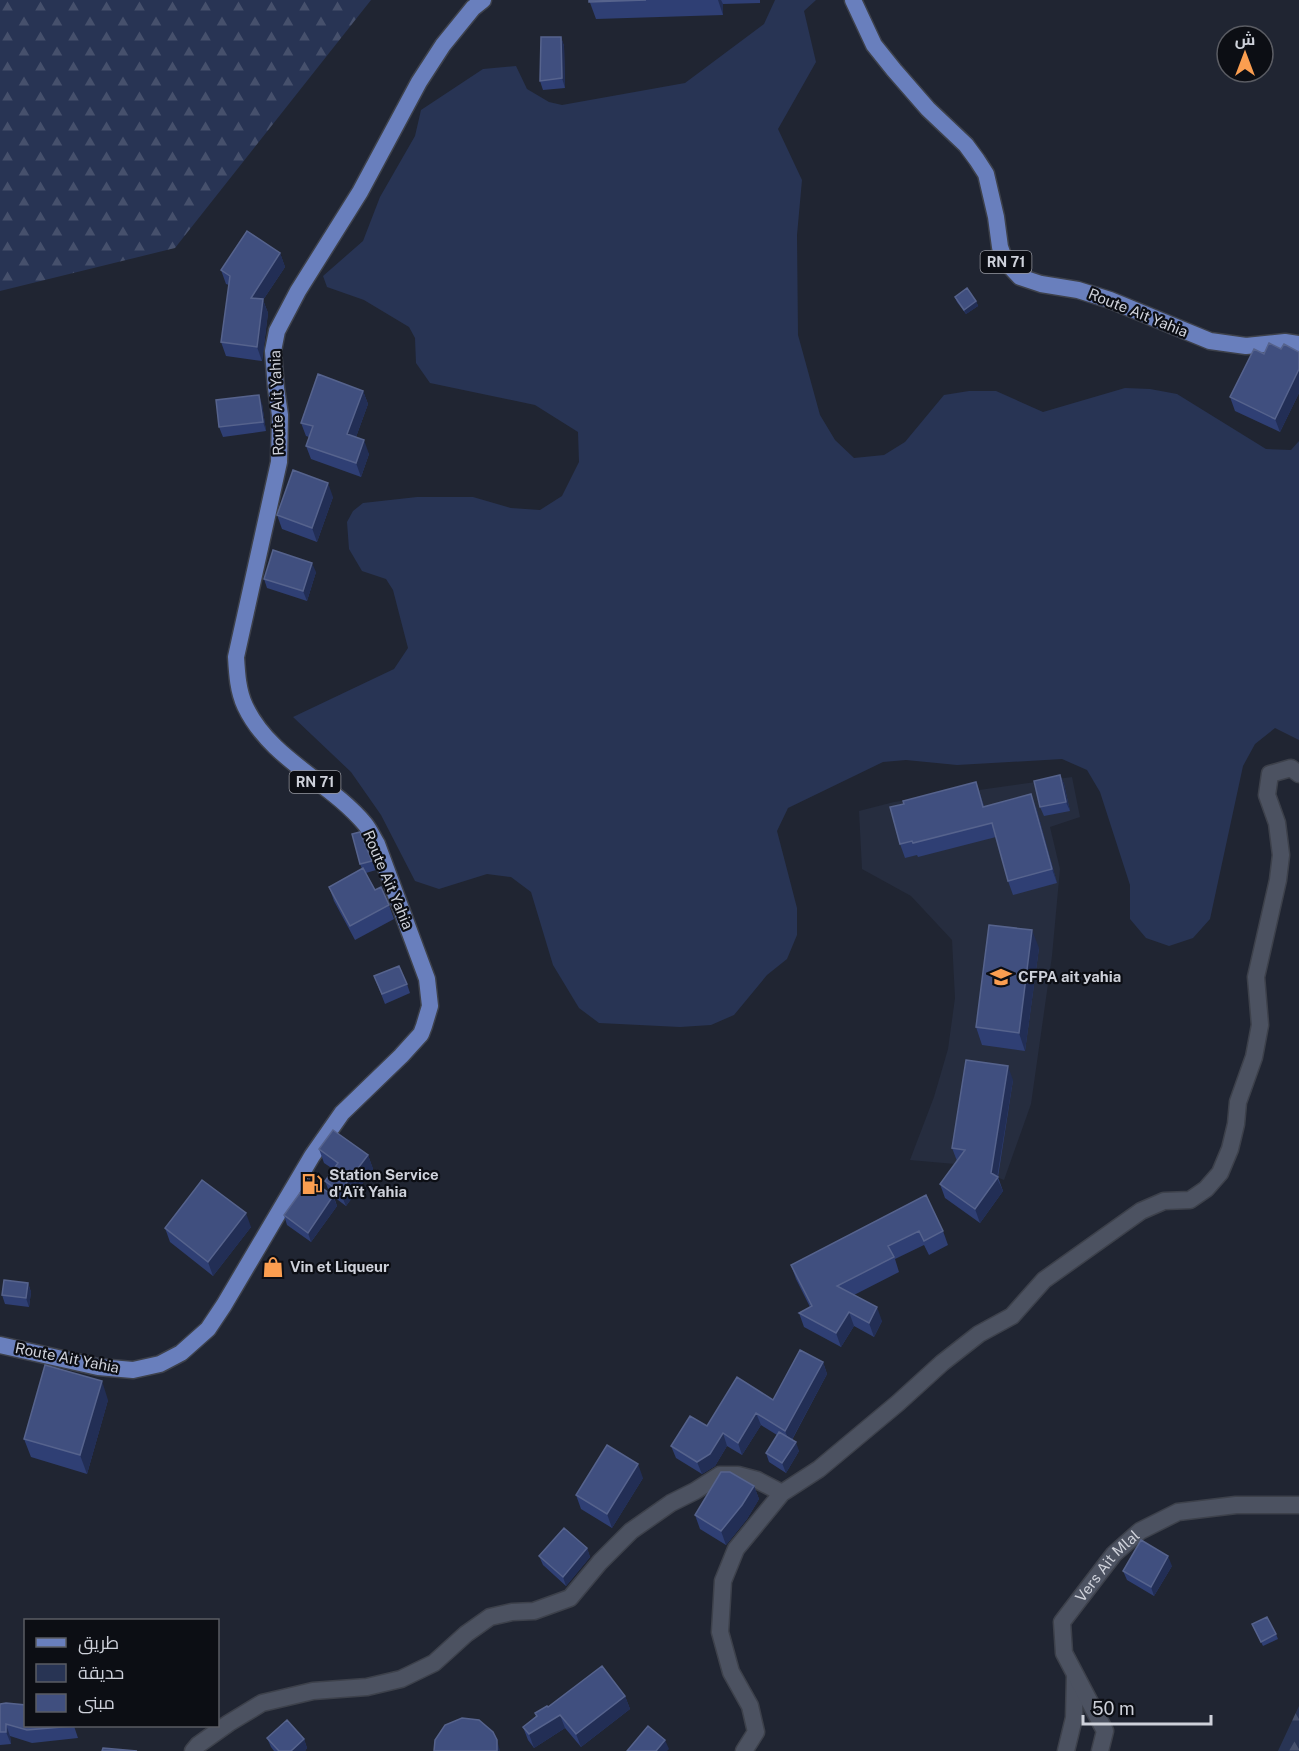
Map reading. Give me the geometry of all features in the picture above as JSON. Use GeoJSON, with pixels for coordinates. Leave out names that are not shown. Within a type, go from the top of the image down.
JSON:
{"type":"FeatureCollection","features":[{"type":"Feature","properties":{"kind":"main road","name":"Route Ait Yahia"},"geometry":{"type":"LineString","coordinates":[[0,1345],[98,1367],[133,1370],[160,1364],[181,1353],[208,1329],[312,1156],[342,1113],[401,1056],[421,1034],[424,1026],[430,1005],[427,979],[377,844],[366,825],[272,744],[255,724],[244,705],[239,688],[236,657],[279,462],[280,415],[273,351],[277,331],[298,291],[360,192],[419,82],[443,45],[483,0]]}},
{"type":"Feature","properties":{"kind":"main road","name":"Route Ait Yahia"},"geometry":{"type":"LineString","coordinates":[[853,0],[874,45],[928,109],[966,146],[986,174],[996,216],[1000,247],[1005,261],[1020,276],[1041,284],[1078,290],[1110,300],[1210,341],[1246,346],[1285,342],[1299,344]]}},
{"type":"Feature","properties":{"kind":"street"},"geometry":{"type":"LineString","coordinates":[[744,1751],[756,1732],[750,1706],[731,1672],[720,1632],[723,1581],[736,1549],[782,1493],[826,1463],[979,1334],[1012,1316],[1044,1280],[1141,1211],[1164,1201],[1190,1200],[1206,1189],[1220,1173],[1230,1149],[1238,1102],[1254,1057],[1260,1025],[1256,977],[1281,855],[1277,823],[1267,795],[1270,774],[1291,768],[1299,774]]}},
{"type":"Feature","properties":{"kind":"street"},"geometry":{"type":"LineString","coordinates":[[193,1751],[221,1729],[262,1703],[313,1691],[367,1687],[401,1679],[435,1663],[466,1634],[490,1617],[512,1612],[534,1611],[570,1598],[600,1562],[631,1531],[671,1503],[720,1475],[738,1475],[757,1480],[782,1493]]}},
{"type":"Feature","properties":{"kind":"street","name":"Vers Ait Mlal"},"geometry":{"type":"LineString","coordinates":[[1100,1751],[1105,1731],[1064,1653],[1062,1622],[1114,1554],[1140,1531],[1178,1512],[1236,1505],[1299,1505]]}},
{"type":"Feature","properties":{"kind":"street"},"geometry":{"type":"LineString","coordinates":[[1066,1751],[1074,1718],[1075,1677]]}},
{"type":"Feature","properties":{"kind":"shaded area","name":"CFPA ait yahia"},"geometry":{"type":"Polygon","coordinates":[[[1072,777],[1080,817],[1050,827],[1060,869],[1052,956],[1031,1104],[1004,1180],[966,1165],[910,1160],[934,1097],[948,1049],[955,998],[952,940],[911,896],[862,869],[859,811],[894,802],[1072,777]]]}},
{"type":"Feature","properties":{"kind":"green space"},"geometry":{"type":"Polygon","coordinates":[[[0,0],[371,0],[175,248],[0,291],[0,0]]]}},
{"type":"Feature","properties":{"kind":"green space"},"geometry":{"type":"Polygon","coordinates":[[[775,0],[816,0],[804,11],[816,62],[778,129],[802,180],[797,235],[798,335],[820,415],[835,440],[854,458],[884,455],[905,442],[944,395],[969,391],[996,391],[1043,412],[1125,388],[1150,389],[1177,394],[1266,449],[1291,450],[1299,441],[1299,740],[1275,728],[1255,744],[1243,766],[1210,919],[1193,938],[1169,946],[1146,938],[1130,919],[1130,885],[1100,792],[1087,770],[1062,759],[957,765],[906,760],[883,762],[788,808],[777,831],[797,908],[797,935],[787,959],[767,975],[734,1015],[711,1025],[680,1027],[599,1023],[579,1008],[553,965],[531,892],[511,877],[487,874],[439,889],[415,881],[381,815],[351,772],[293,717],[394,669],[408,648],[393,590],[386,579],[362,571],[349,549],[347,522],[353,511],[363,503],[417,497],[473,497],[511,508],[540,510],[562,496],[579,462],[578,432],[535,405],[430,383],[416,363],[415,338],[409,327],[364,300],[327,287],[323,276],[363,241],[380,197],[415,136],[421,110],[483,69],[516,66],[527,89],[549,102],[562,105],[685,83],[764,24],[775,0]]]}},
{"type":"Feature","properties":{"kind":"green space"},"geometry":{"type":"Polygon","coordinates":[[[1299,1706],[1299,1751],[1278,1751],[1299,1706]]]}},
{"type":"Feature","properties":{"kind":"building"},"geometry":{"type":"Polygon","coordinates":[[[589,0],[646,0],[589,2],[589,0]]]}},
{"type":"Feature","properties":{"kind":"building"},"geometry":{"type":"Polygon","coordinates":[[[541,37],[561,37],[562,78],[540,81],[541,37]]]}},
{"type":"Feature","properties":{"kind":"building"},"geometry":{"type":"Polygon","coordinates":[[[247,231],[280,253],[251,298],[263,299],[257,347],[221,342],[230,276],[221,270],[247,231]]]}},
{"type":"Feature","properties":{"kind":"building"},"geometry":{"type":"Polygon","coordinates":[[[967,288],[976,301],[964,310],[955,297],[967,288]]]}},
{"type":"Feature","properties":{"kind":"building"},"geometry":{"type":"Polygon","coordinates":[[[1269,343],[1281,349],[1284,344],[1299,352],[1299,369],[1275,419],[1230,397],[1254,349],[1264,354],[1269,343]]]}},
{"type":"Feature","properties":{"kind":"building"},"geometry":{"type":"Polygon","coordinates":[[[318,374],[363,391],[347,434],[364,440],[356,463],[306,446],[313,426],[301,423],[318,374]]]}},
{"type":"Feature","properties":{"kind":"building"},"geometry":{"type":"Polygon","coordinates":[[[259,395],[263,422],[219,427],[216,400],[259,395]]]}},
{"type":"Feature","properties":{"kind":"building"},"geometry":{"type":"Polygon","coordinates":[[[293,470],[328,483],[312,528],[277,515],[293,470]]]}},
{"type":"Feature","properties":{"kind":"building"},"geometry":{"type":"Polygon","coordinates":[[[273,550],[312,563],[303,591],[264,579],[273,550]]]}},
{"type":"Feature","properties":{"kind":"building"},"geometry":{"type":"Polygon","coordinates":[[[1060,775],[1066,802],[1040,807],[1034,781],[1060,775]]]}},
{"type":"Feature","properties":{"kind":"building"},"geometry":{"type":"Polygon","coordinates":[[[976,782],[983,807],[1031,794],[1052,869],[1008,881],[992,823],[913,843],[912,841],[900,844],[890,807],[904,804],[903,801],[976,782]]]}},
{"type":"Feature","properties":{"kind":"building"},"geometry":{"type":"Polygon","coordinates":[[[360,832],[372,861],[360,864],[352,834],[360,832]]]}},
{"type":"Feature","properties":{"kind":"building"},"geometry":{"type":"Polygon","coordinates":[[[363,868],[375,890],[381,887],[389,905],[350,926],[329,887],[363,868]]]}},
{"type":"Feature","properties":{"kind":"building"},"geometry":{"type":"Polygon","coordinates":[[[989,925],[1032,930],[1019,1033],[976,1027],[989,925]]]}},
{"type":"Feature","properties":{"kind":"building"},"geometry":{"type":"Polygon","coordinates":[[[399,966],[407,984],[382,994],[374,976],[399,966]]]}},
{"type":"Feature","properties":{"kind":"building"},"geometry":{"type":"Polygon","coordinates":[[[966,1060],[1008,1066],[991,1173],[998,1177],[975,1209],[940,1184],[965,1150],[952,1148],[966,1060]]]}},
{"type":"Feature","properties":{"kind":"building"},"geometry":{"type":"Polygon","coordinates":[[[333,1130],[368,1155],[340,1192],[325,1181],[338,1163],[319,1149],[333,1130]]]}},
{"type":"Feature","properties":{"kind":"building"},"geometry":{"type":"Polygon","coordinates":[[[310,1179],[333,1196],[308,1233],[284,1215],[310,1179]]]}},
{"type":"Feature","properties":{"kind":"building"},"geometry":{"type":"Polygon","coordinates":[[[202,1180],[246,1213],[208,1262],[165,1228],[202,1180]]]}},
{"type":"Feature","properties":{"kind":"building"},"geometry":{"type":"Polygon","coordinates":[[[926,1195],[943,1231],[924,1241],[919,1231],[888,1246],[894,1257],[837,1286],[877,1307],[869,1323],[849,1312],[836,1333],[799,1313],[812,1306],[791,1265],[926,1195]]]}},
{"type":"Feature","properties":{"kind":"building"},"geometry":{"type":"Polygon","coordinates":[[[4,1280],[28,1283],[26,1298],[2,1295],[4,1280]]]}},
{"type":"Feature","properties":{"kind":"building"},"geometry":{"type":"Polygon","coordinates":[[[800,1350],[823,1362],[785,1431],[756,1413],[738,1443],[723,1433],[710,1454],[697,1462],[671,1446],[690,1416],[707,1426],[737,1377],[773,1400],[800,1350]]]}},
{"type":"Feature","properties":{"kind":"building"},"geometry":{"type":"Polygon","coordinates":[[[45,1365],[102,1381],[80,1455],[24,1439],[45,1365]]]}},
{"type":"Feature","properties":{"kind":"building"},"geometry":{"type":"Polygon","coordinates":[[[779,1432],[796,1442],[782,1463],[766,1453],[779,1432]]]}},
{"type":"Feature","properties":{"kind":"building"},"geometry":{"type":"Polygon","coordinates":[[[607,1445],[638,1464],[607,1514],[576,1495],[607,1445]]]}},
{"type":"Feature","properties":{"kind":"building"},"geometry":{"type":"Polygon","coordinates":[[[721,1472],[730,1472],[754,1486],[721,1531],[695,1515],[721,1472]]]}},
{"type":"Feature","properties":{"kind":"building"},"geometry":{"type":"Polygon","coordinates":[[[564,1528],[587,1548],[563,1577],[539,1556],[564,1528]]]}},
{"type":"Feature","properties":{"kind":"building"},"geometry":{"type":"Polygon","coordinates":[[[1141,1540],[1168,1556],[1151,1587],[1123,1571],[1141,1540]]]}},
{"type":"Feature","properties":{"kind":"building"},"geometry":{"type":"Polygon","coordinates":[[[1267,1617],[1276,1634],[1261,1642],[1252,1624],[1267,1617]]]}},
{"type":"Feature","properties":{"kind":"building"},"geometry":{"type":"Polygon","coordinates":[[[602,1666],[625,1696],[576,1734],[560,1715],[529,1734],[523,1727],[537,1716],[535,1713],[548,1707],[602,1666]]]}},
{"type":"Feature","properties":{"kind":"building"},"geometry":{"type":"Polygon","coordinates":[[[0,1704],[24,1705],[24,1727],[62,1727],[27,1730],[6,1724],[6,1732],[0,1732],[0,1704]]]}},
{"type":"Feature","properties":{"kind":"building"},"geometry":{"type":"Polygon","coordinates":[[[462,1718],[479,1720],[493,1732],[497,1740],[497,1751],[434,1751],[435,1740],[445,1725],[462,1718]]]}},
{"type":"Feature","properties":{"kind":"building"},"geometry":{"type":"Polygon","coordinates":[[[287,1720],[304,1739],[291,1751],[279,1751],[267,1738],[287,1720]]]}},
{"type":"Feature","properties":{"kind":"building"},"geometry":{"type":"Polygon","coordinates":[[[648,1726],[665,1740],[656,1751],[627,1751],[648,1726]]]}},
{"type":"Feature","properties":{"kind":"building"},"geometry":{"type":"Polygon","coordinates":[[[103,1748],[137,1751],[102,1751],[103,1748]]]}},
{"type":"Feature","properties":{"kind":"place","name":"CFPA ait yahia"},"geometry":{"type":"Point","coordinates":[1001,977]}},
{"type":"Feature","properties":{"kind":"place","name":"Station Service d'Aït Yahia"},"geometry":{"type":"Point","coordinates":[312,1184]}},
{"type":"Feature","properties":{"kind":"place","name":"Vin et Liqueur"},"geometry":{"type":"Point","coordinates":[273,1267]}}]}
